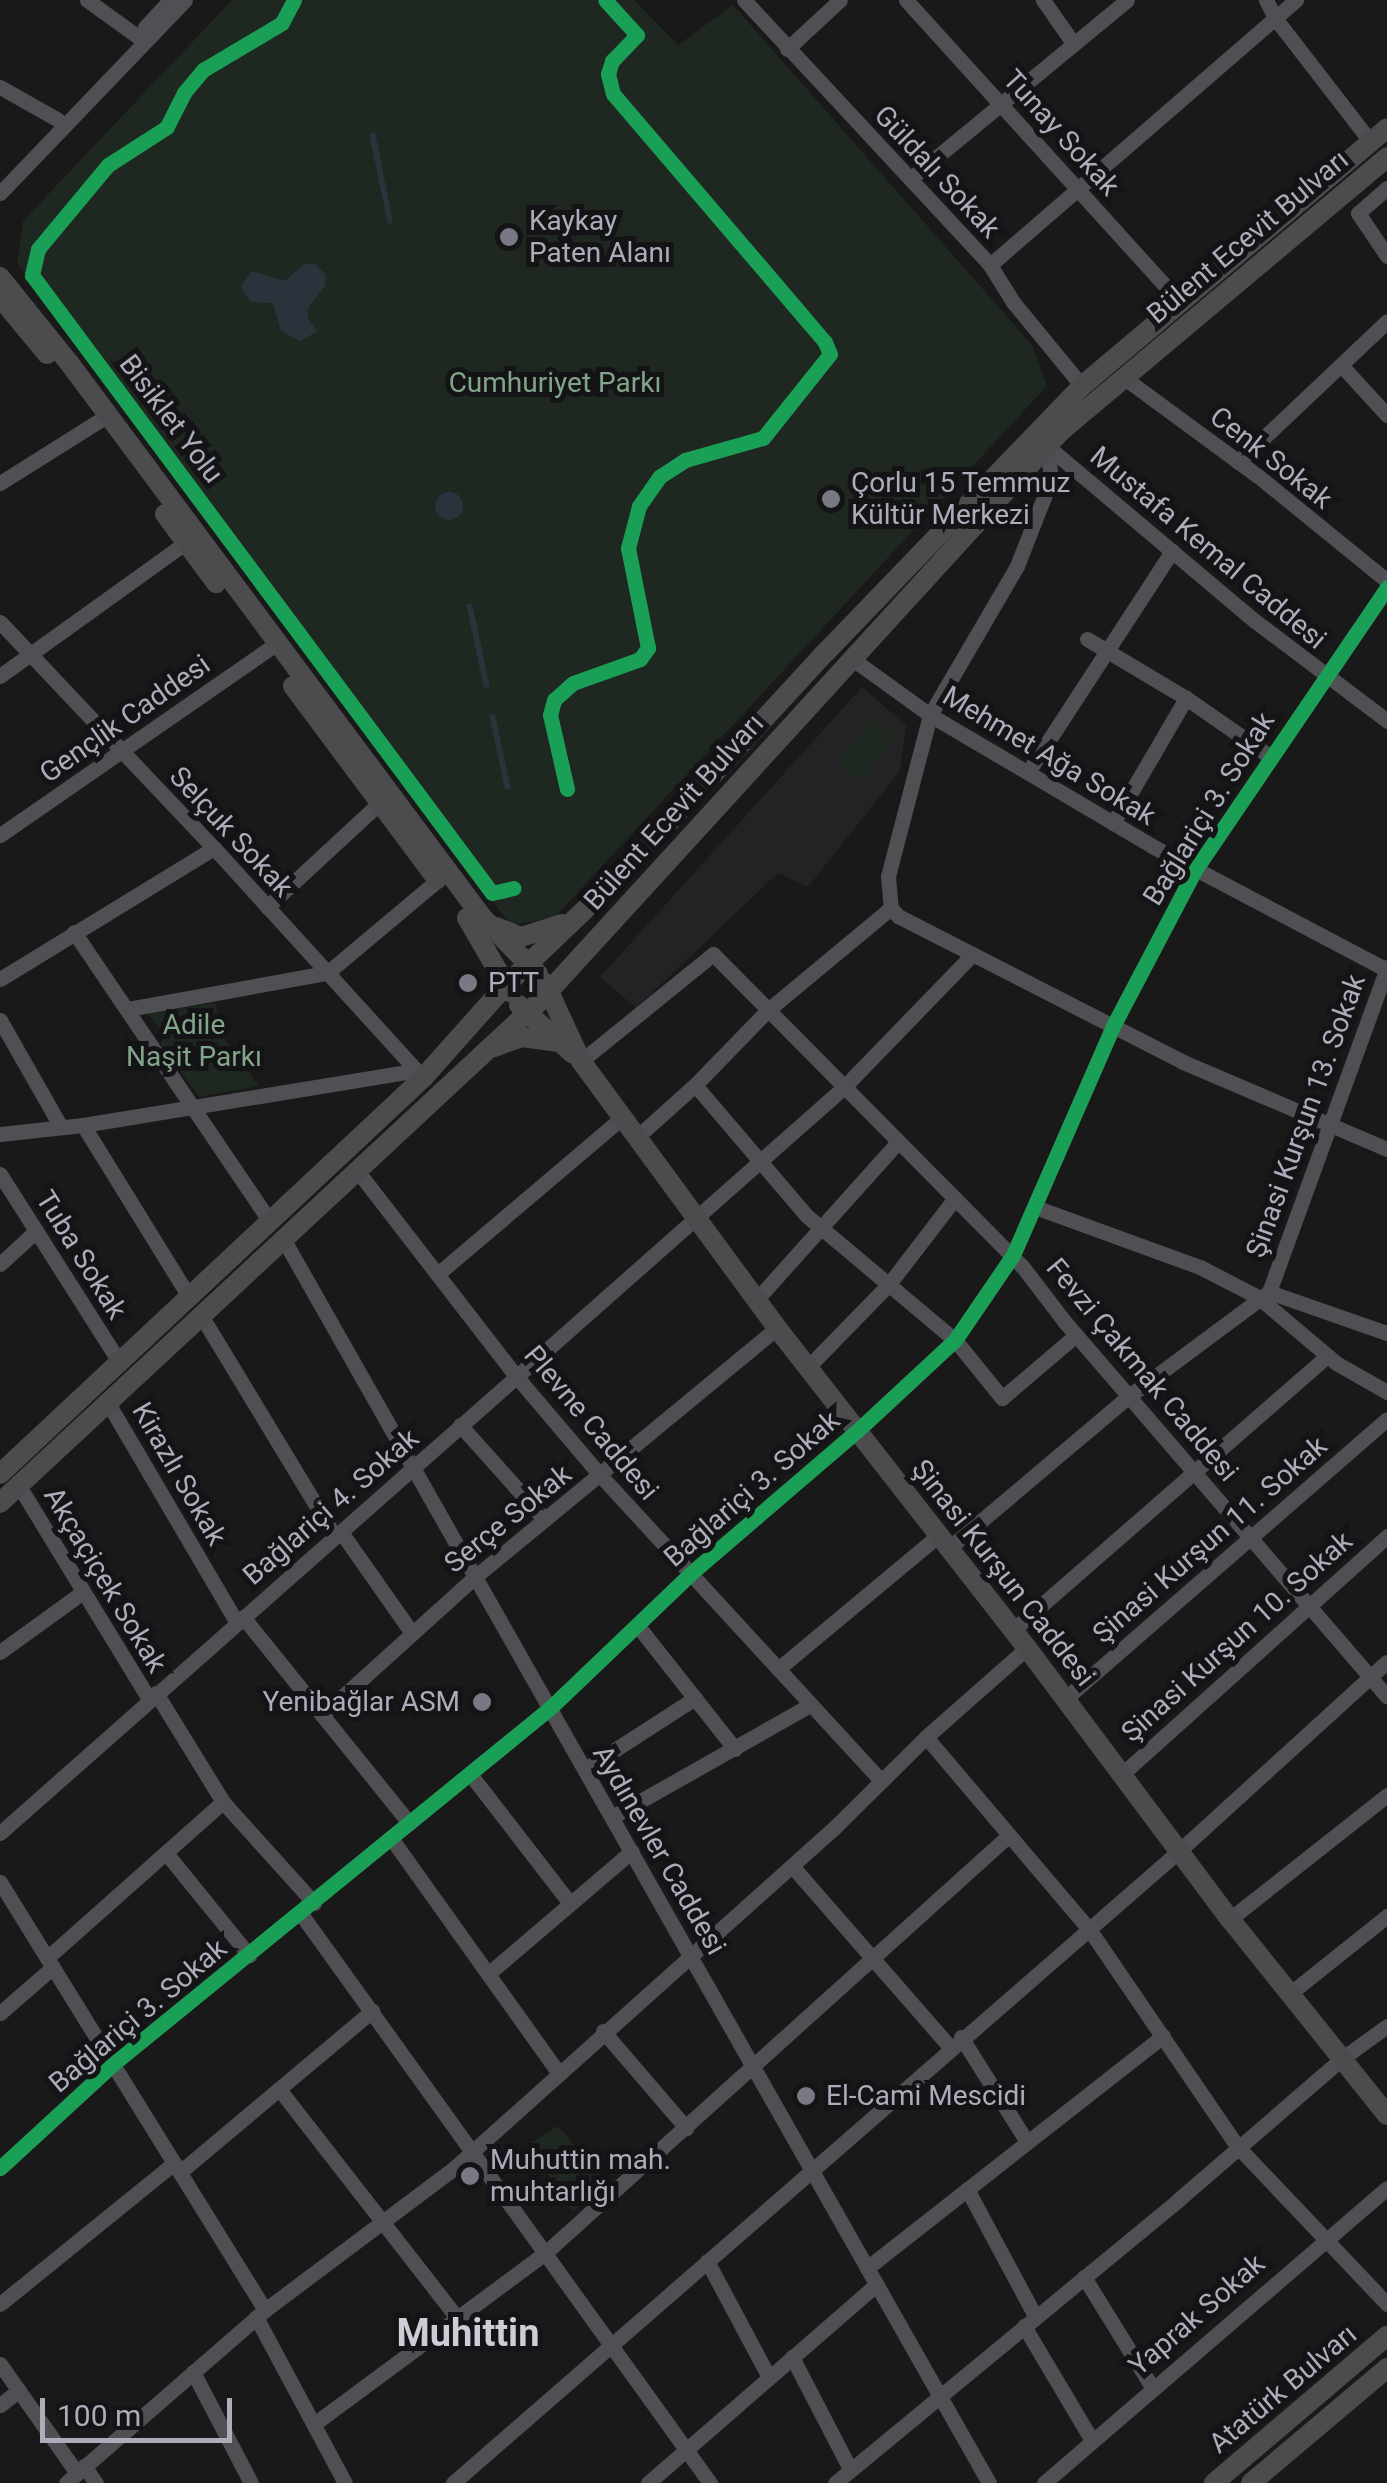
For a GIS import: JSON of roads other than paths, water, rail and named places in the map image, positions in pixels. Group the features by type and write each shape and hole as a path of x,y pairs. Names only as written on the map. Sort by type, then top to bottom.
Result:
{"main road":[{"name":"Bülent Ecevit Bulvarı","path":"0,1503 359,1173 483,1052 589,907 1115,370 1178,300 1383,150"},
{"name":"Bülent Ecevit Bulvarı","path":"1115,370 1383,150"},
{"name":"Şinasi Kurşun Caddesi","path":"0,278 24,303 103,418 776,1328 1066,1698 1288,1995 1387,2115"},
{"name":"Şinasi Kurşun Caddesi","path":"0,298 103,418"},
{"path":"1047,437 1082,386 1115,370"},
{"name":"Bülent Ecevit Bulvarı","path":"0,1474 423,1078 479,1018 581,954 1047,437"},
{"path":"477,921 521,937 546,932 589,907"},
{"path":"477,921 492,974 490,996 479,1018"},
{"name":"Şinasi Kurşun Caddesi","path":"477,921 567,1042"},
{"path":"483,1052 522,1037 567,1042 566,990 581,954"},
{"name":"Atatürk Bulvarı","path":"1214,2483 1387,2336"},
{"name":"Atatürk Bulvarı","path":"1251,2483 1387,2368"}],"street":[{"path":"88,0 138,36"},
{"path":"0,180 170,0"},
{"path":"0,193 185,0"},
{"name":"Güldalı Sokak","path":"744,0 990,265 1014,302 1082,386"},
{"path":"787,49 840,0"},
{"name":"Tunay Sokak","path":"906,0 1178,300"},
{"path":"1043,0 1073,43"},
{"path":"910,179 1127,0"},
{"path":"1266,0 1275,18 1383,150"},
{"path":"990,265 1296,0"},
{"path":"0,87 58,120"},
{"path":"1387,188 1358,213 1387,256"},
{"path":"1238,462 1387,321"},
{"path":"1340,366 1387,415"},
{"name":"Cenk Sokak","path":"1115,370 1238,462 1387,584"},
{"path":"0,483 103,418"},
{"path":"1047,437 1050,472 1044,497 1016,566 930,714 888,876 892,908 898,916 1113,1026 1387,1150"},
{"name":"Mustafa Kemal Caddesi","path":"1047,437 1172,551 1324,677 1387,722"},
{"path":"0,676 192,538"},
{"path":"1028,772 1172,551"},
{"name":"Bağlariçi 3. Sokak","path":"0,2168 113,2064 550,1708 690,1574 956,1340 1012,1256 1113,1026 1195,870 1387,584"},
{"name":"Selçuk Sokak","path":"0,622 214,848 423,1078"},
{"path":"1088,639 1186,698 1270,757"},
{"name":"Gençlik Caddesi","path":"0,835 123,754 272,647"},
{"name":"Mehmet Ağa Sokak","path":"850,658 930,714 1113,823 1387,969"},
{"path":"1113,823 1186,698"},
{"path":"267,906 385,798"},
{"path":"0,979 214,848"},
{"path":"128,1010 328,973 443,876"},
{"path":"636,1137 696,1085 768,1010 892,908"},
{"path":"74,932 270,1222"},
{"name":"Fevzi Çakmak Caddesi","path":"581,1060 713,954 1012,1256 1387,1696"},
{"name":"Bağlariçi 4. Sokak","path":"0,1833 694,1216 844,1088 973,954"},
{"name":"Şinasi Kurşun 13. Sokak","path":"778,1670 1263,1294 1387,969"},
{"path":"0,1020 61,1127"},
{"path":"0,1134 195,1108 406,1072 423,1078"},
{"path":"696,1085 822,1228 956,1340 1002,1398 1076,1335"},
{"path":"440,1272 622,1117"},
{"path":"83,1125 190,1298"},
{"path":"757,1300 898,1142"},
{"name":"Plevne Caddesi","path":"359,1173 440,1272 516,1376 600,1475 882,1782"},
{"name":"Tuba Sokak","path":"0,1174 120,1363"},
{"path":"808,1367 888,1284 955,1198"},
{"path":"1036,1207 1263,1294 1387,1334"},
{"path":"0,1264 36,1231"},
{"name":"Aydınevler Caddesi","path":"285,1242 989,2483"},
{"path":"1263,1294 1327,1356 1387,1392"},
{"path":"202,1317 338,1535 412,1633"},
{"name":"Serçe Sokak","path":"322,1715 476,1576 776,1328"},
{"path":"1013,1630 1327,1356"},
{"name":"Kirazlı Sokak","path":"108,1403 240,1620 409,1824"},
{"path":"460,1425 545,1520"},
{"name":"Şinasi Kurşun 11. Sokak","path":"1066,1698 1385,1425"},
{"name":"Akçaçiçek Sokak","path":"18,1486 223,1802 314,1902"},
{"name":"Şinasi Kurşun 10. Sokak","path":"1121,1775 1387,1536"},
{"path":"0,1652 84,1592"},
{"path":"637,1624 735,1749"},
{"path":"76,2474 260,2314 470,2152 792,1866 926,1737 1027,1648"},
{"path":"452,2483 1179,1851 1387,1662"},
{"path":"584,1769 695,1698"},
{"path":"612,1817 810,1705"},
{"path":"926,1737 1089,1929 1237,2146 1387,2304"},
{"path":"470,1774 569,1902"},
{"path":"1230,1919 1387,1795"},
{"path":"0,2013 223,1802"},
{"path":"314,2424 544,2254 1008,1836"},
{"path":"391,1838 558,2072"},
{"path":"488,1974 632,1851"},
{"path":"166,1853 250,1955"},
{"path":"792,1866 874,1959 956,2042 1028,2142"},
{"path":"0,1882 177,2168 260,2314 345,2483"},
{"path":"300,1914 710,2483"},
{"path":"1288,1995 1387,1916"},
{"path":"0,2304 279,2089 372,2011"},
{"path":"835,2483 1340,2060 1387,2026"},
{"path":"604,2031 686,2128"},
{"path":"867,2268 1163,2036"},
{"path":"279,2089 457,2318"},
{"name":"Yaprak Sokak","path":"1044,2483 1322,2239 1387,2188"},
{"path":"967,2190 1029,2321 1092,2439"},
{"path":"707,2261 769,2377"},
{"path":"1084,2277 1152,2387"},
{"path":"652,2482 687,2446 877,2284"},
{"path":"792,2357 850,2470"},
{"path":"0,2364 76,2474 96,2483"},
{"path":"193,2372 250,2483"},
{"path":"0,2405 18,2390"}],"place":[{"name":"Kaykay Paten Alanı","path":"509,237"},
{"name":"Çorlu 15 Temmuz Kültür Merkezi","path":"831,499"},
{"name":"PTT","path":"468,983"},
{"name":"Yenibağlar ASM","path":"482,1702"},
{"name":"El-Cami Mescidi","path":"806,2096"},
{"name":"Muhuttin mah. muhtarlığı","path":"470,2176"}],"district":[{"name":"Muhittin","path":"468,2334"}],"park label":[{"name":"Cumhuriyet Parkı","path":"555,383"},
{"name":"Adile Naşit Parkı","path":"194,1041"}]}
